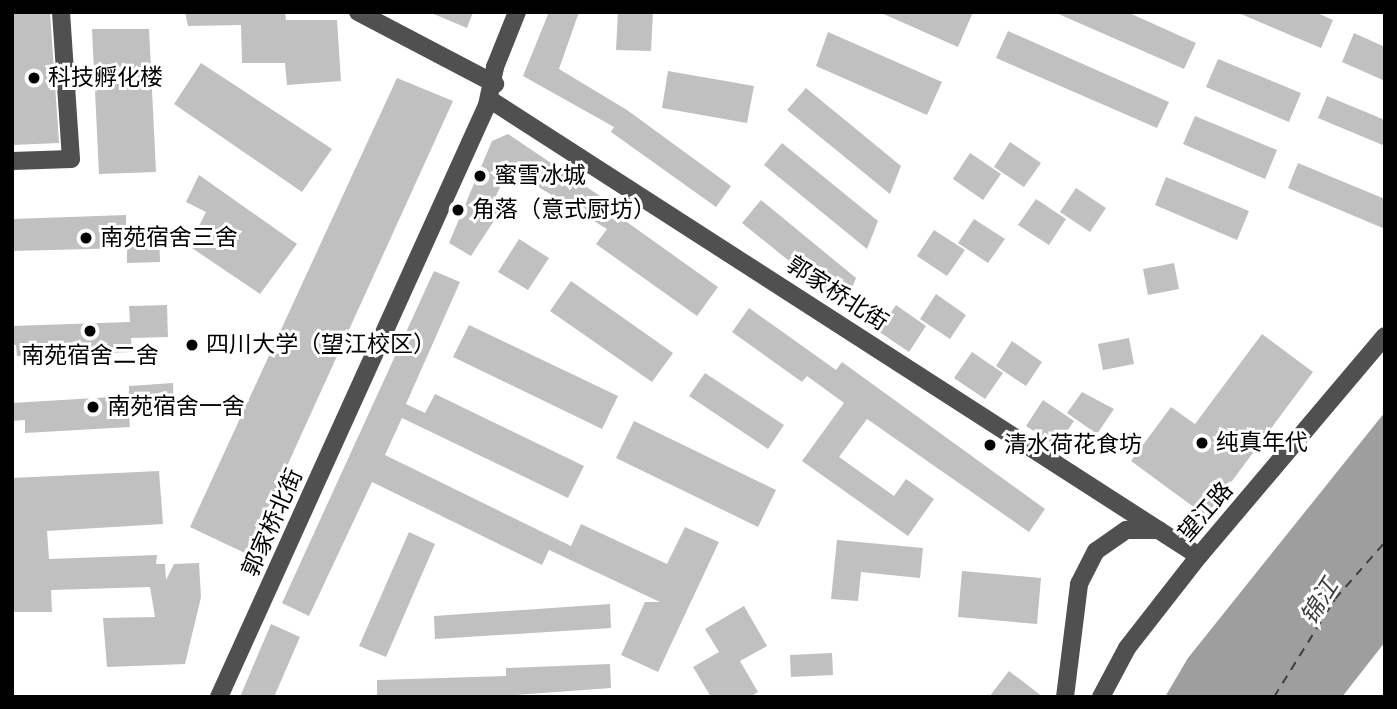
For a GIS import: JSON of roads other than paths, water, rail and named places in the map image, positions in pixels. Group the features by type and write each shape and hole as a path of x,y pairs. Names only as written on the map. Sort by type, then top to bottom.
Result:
{"street":[{"path":"12,161 71,159 61,12"},
{"path":"358,12 493,83 517,12"},
{"name":"郭家桥北街","path":"219,697 493,83 1199,556"},
{"name":"望江路","path":"1101,697 1127,648 1199,556 1385,335"},
{"name":"望江路","path":"1065,697 1079,584 1096,551 1126,530 1159,530"}],"water":[{"name":"锦江","path":"1385,412 1385,642 1342,697 1165,697 1188,658"}],"place":[{"name":"科技孵化楼","path":"34,78"},
{"name":"蜜雪冰城","path":"480,176"},
{"name":"角落（意式厨坊）","path":"458,210"},
{"name":"南苑宿舍三舍","path":"86,238"},
{"name":"南苑宿舍二舍","path":"90,331"},
{"name":"四川大学（望江校区）","path":"192,345"},
{"name":"南苑宿舍一舍","path":"93,407"},
{"name":"纯真年代","path":"1202,443"},
{"name":"清水荷花食坊","path":"990,445"}]}
